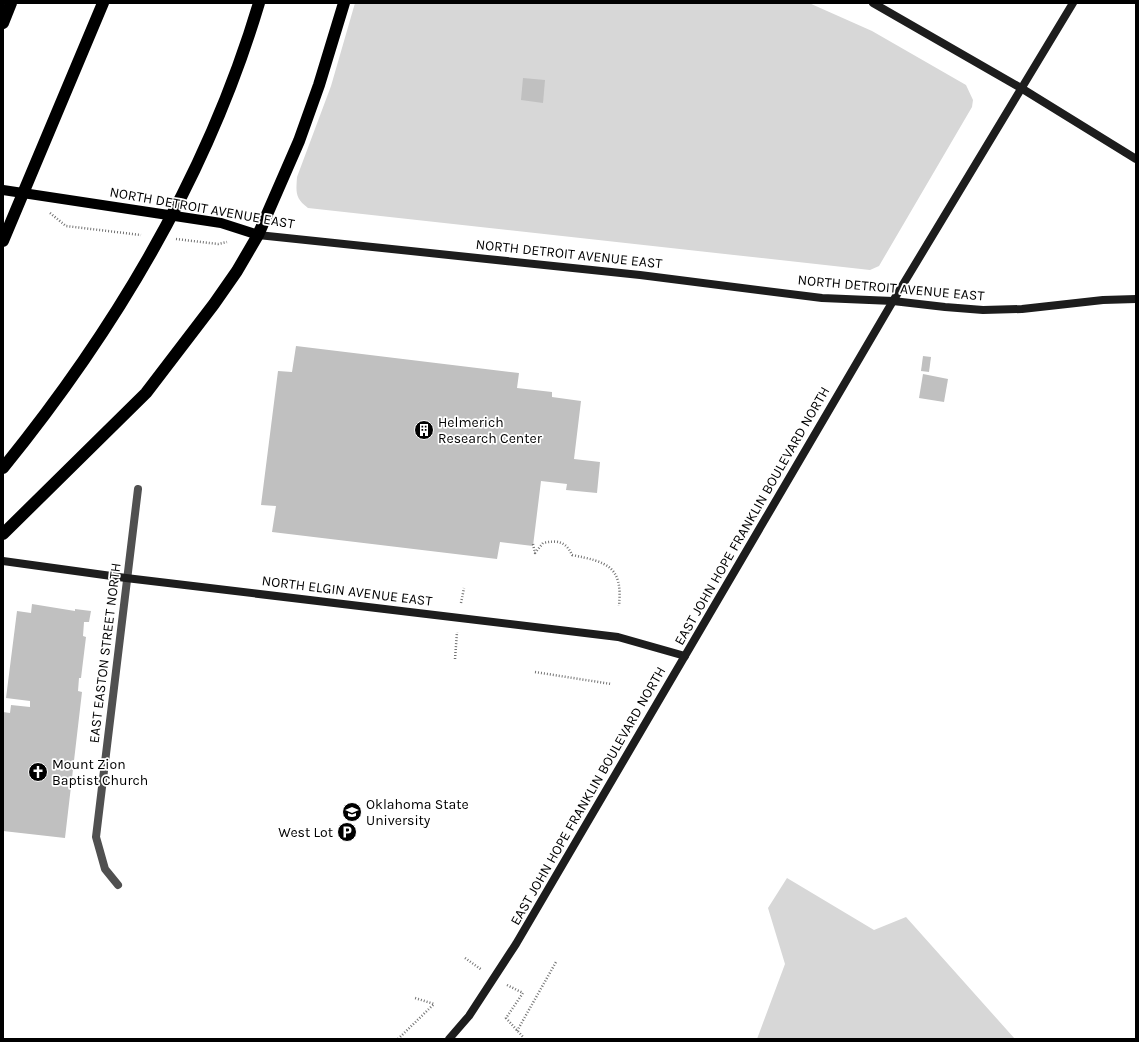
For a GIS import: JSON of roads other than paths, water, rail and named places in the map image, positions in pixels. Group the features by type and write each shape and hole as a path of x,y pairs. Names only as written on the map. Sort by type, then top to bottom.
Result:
{"highway":[{"path":"3,23 11,3"},
{"path":"3,241 102,3"},
{"path":"3,468 68,384 143,269 166,228 236,73 259,3"},
{"path":"3,534 146,393 214,304 237,271 258,234 299,141 319,85 344,3"}],"main road":[{"name":"NORTH DETROIT AVENUE EAST","path":"3,190 221,223 258,234"}],"street":[{"path":"873,3 1021,88 1136,159"},
{"name":"EAST JOHN HOPE FRANKLIN BOULEVARD NORTH","path":"449,1039 469,1016 512,950 893,301 1073,3"},
{"name":"NORTH DETROIT AVENUE EAST","path":"258,234 632,275 822,298 893,301 983,310 1022,309 1103,300 1136,299"},
{"name":"EAST EASTON STREET NORTH","path":"118,885 105,869 96,837 126,578 138,489"},
{"name":"NORTH ELGIN AVENUE EAST","path":"3,561 126,578 618,637 685,656"}],"place":[{"name":"Helmerich Research Center","path":"424,430"},
{"name":"Mount Zion Baptist Church","path":"38,772"},
{"name":"Oklahoma State University","path":"352,812"},
{"name":"West Lot","path":"347,832"}]}
